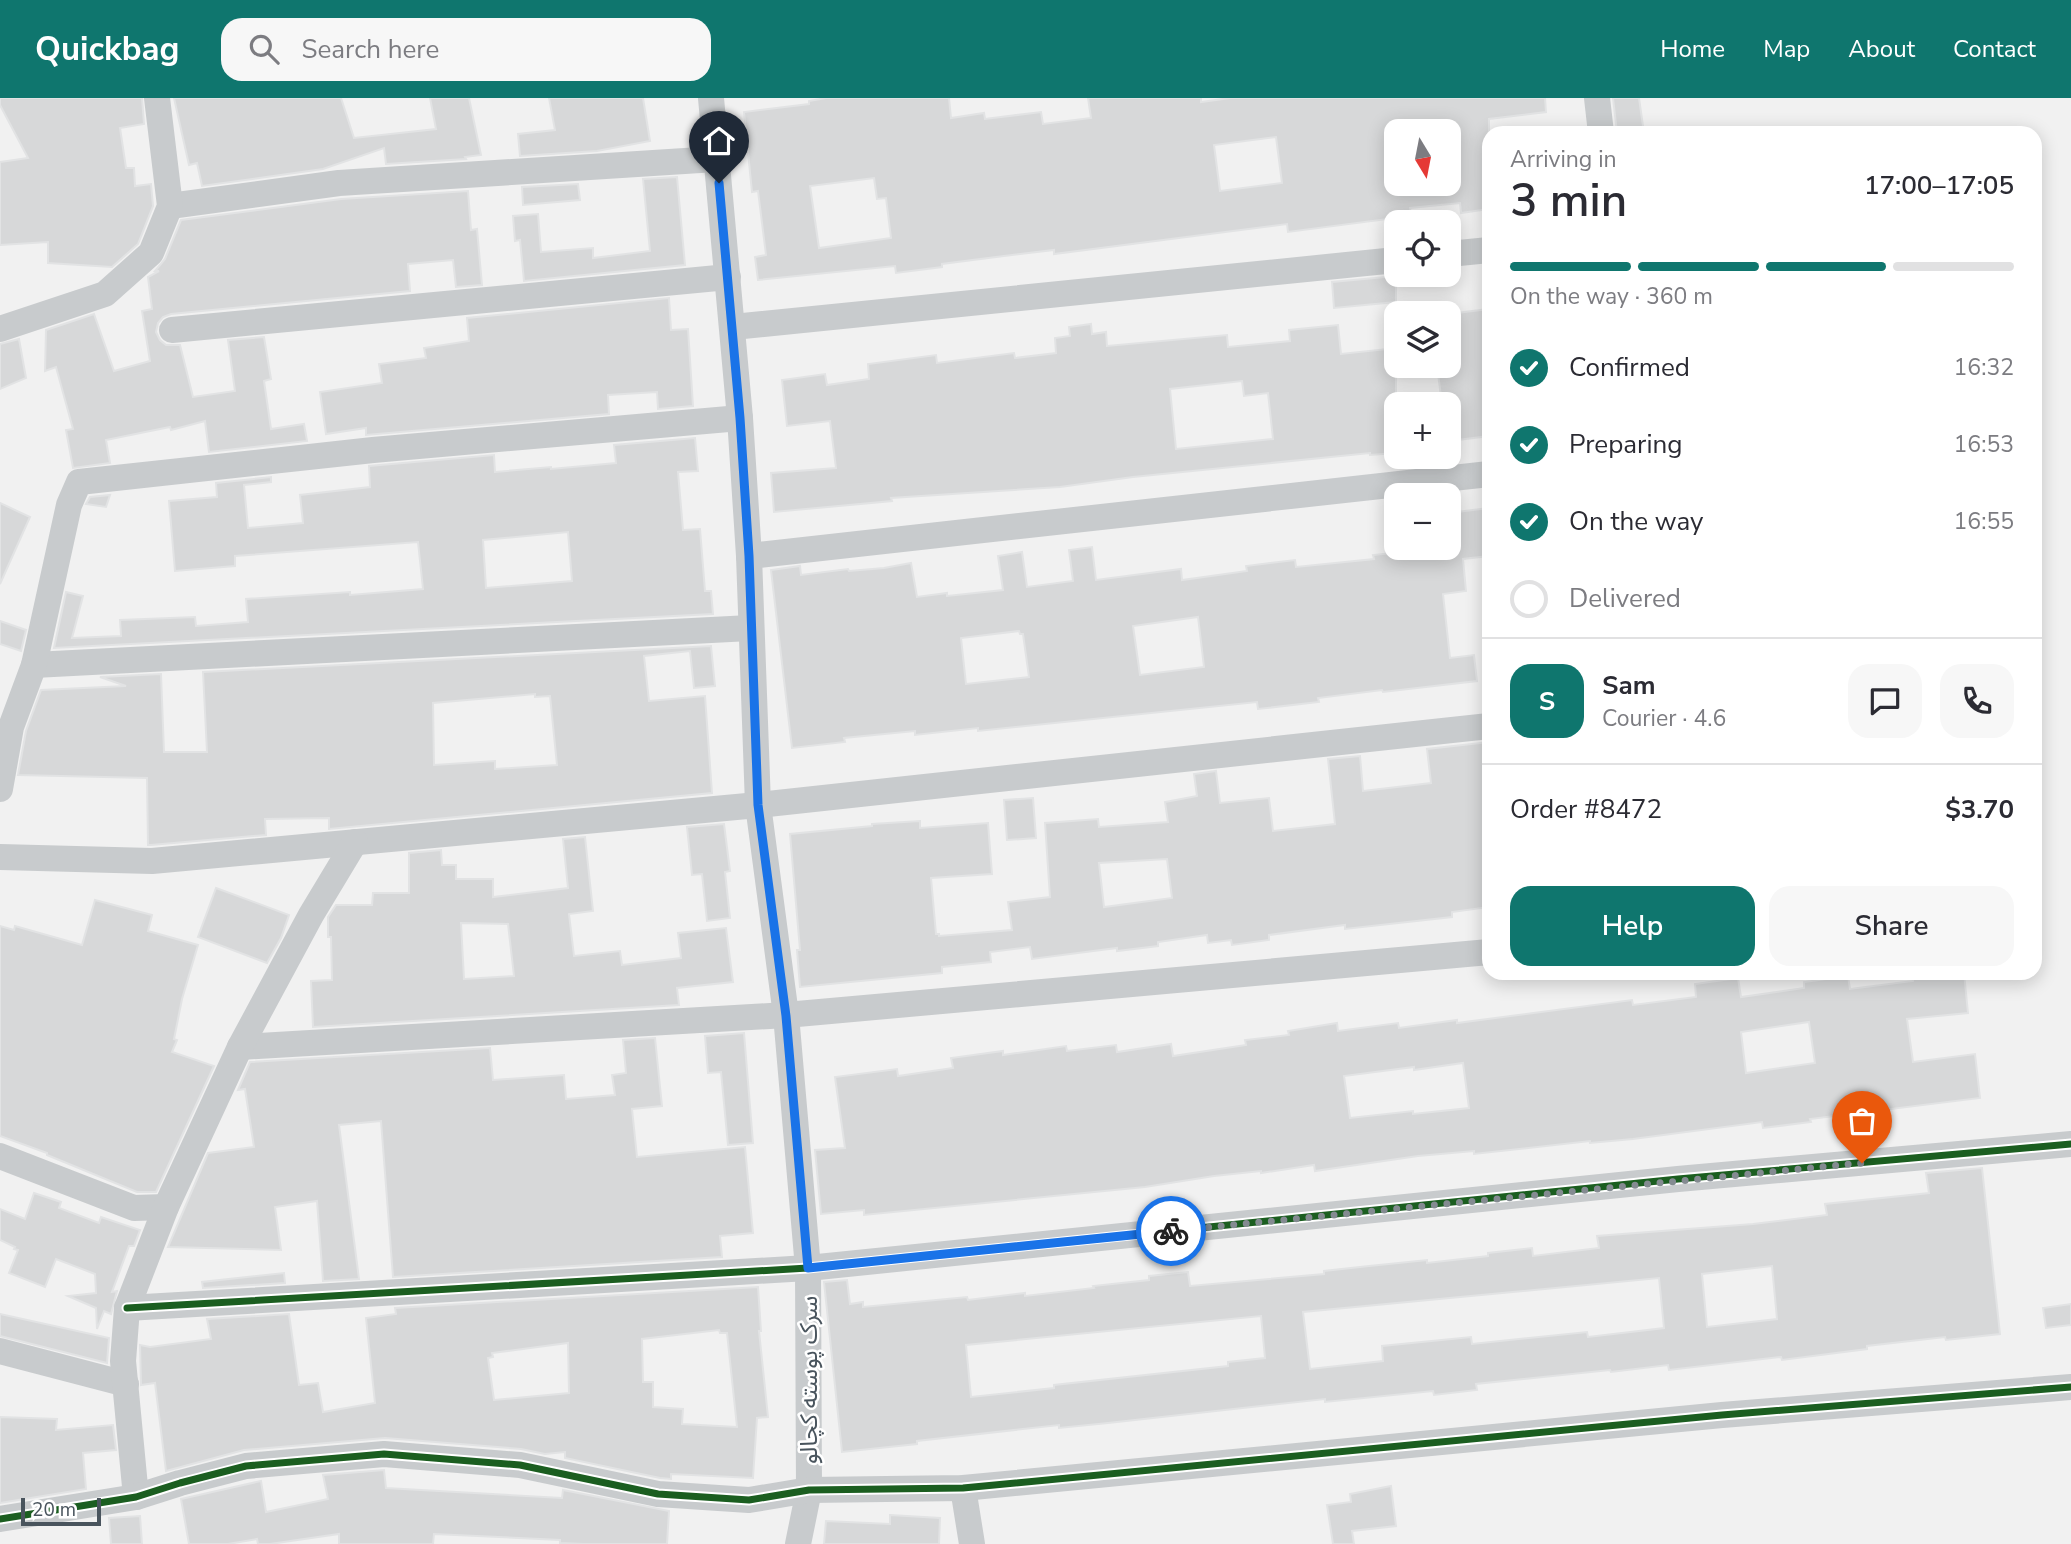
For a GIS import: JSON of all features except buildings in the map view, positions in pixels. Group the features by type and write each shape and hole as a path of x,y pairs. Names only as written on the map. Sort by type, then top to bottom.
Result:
{"street":[{"path":"0,329 106,294 151,253 170,206 157,98"},
{"name":"سرک پوسته کچالو","path":"711,98 740,418 749,556 758,805 786,1016 808,1268 809,1490 798,1544"},
{"path":"1597,98 1600,126"},
{"path":"170,206 339,183 716,159"},
{"path":"1461,253 1482,251"},
{"path":"733,327 1384,261"},
{"path":"173,330 728,277"},
{"path":"0,789 5,728 34,665 69,505 79,482 373,450 740,418"},
{"path":"749,556 1482,475"},
{"path":"34,665 750,628"},
{"path":"0,857 152,861 758,805 1482,727"},
{"path":"136,1497 123,1361 127,1308 166,1208 240,1046 311,915 355,842"},
{"path":"240,1046 786,1016 1482,953"},
{"path":"127,1308 808,1268 1678,1179 2071,1144"},
{"path":"0,1157 134,1208 166,1208"},
{"path":"0,1351 126,1384"},
{"path":"0,1519 136,1497 246,1466 384,1454 520,1465 658,1494 749,1500 809,1490 963,1488 1708,1416 2071,1387"},
{"path":"963,1488 972,1544"}],"cycle path":[{"path":"127,1308 808,1268 1678,1179 2071,1144"},
{"path":"0,1519 136,1497 246,1466 384,1454 520,1465 658,1494 749,1500 809,1490 963,1488 1722,1415 2071,1387"}],"way so far":[{"path":"1171,1231 1862,1163"}],"route":[{"path":"719,183 733,327 749,556 758,805 786,1016 808,1268 1171,1231"}]}
